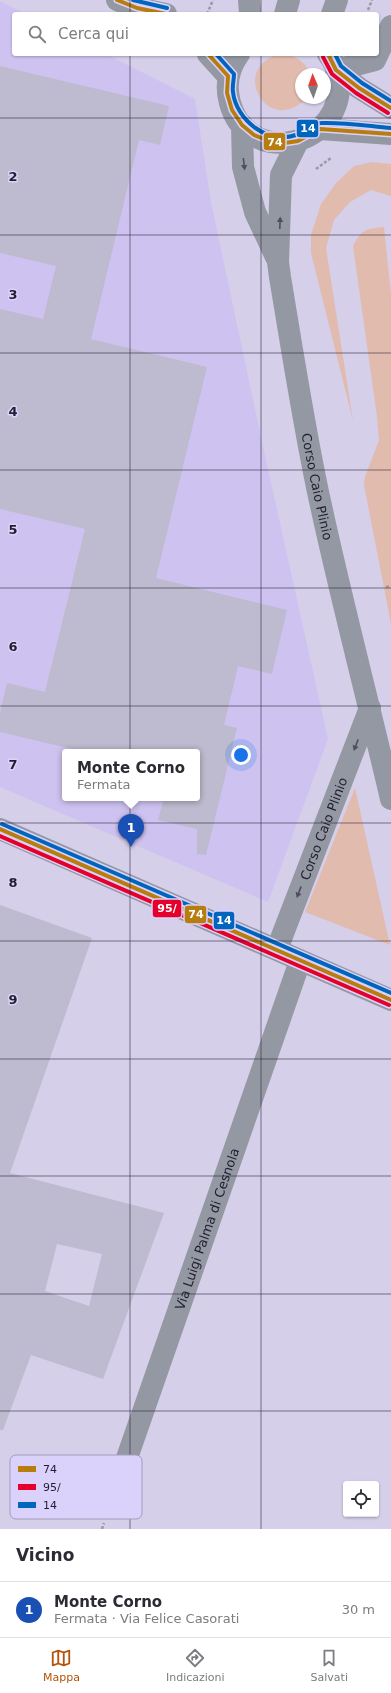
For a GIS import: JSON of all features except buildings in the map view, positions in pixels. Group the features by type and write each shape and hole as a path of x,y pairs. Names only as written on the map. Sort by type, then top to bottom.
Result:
{"street":[{"path":"117,0 142,11"},
{"path":"249,0 250,12"},
{"path":"286,12 289,0"},
{"path":"333,12 337,0"},
{"path":"379,52 391,26"},
{"path":"210,56 228,76"},
{"path":"238,56 228,76 227,93 232,110 242,125 254,135 269,141 285,143 298,141 320,129 330,118 338,100 339,85 332,62"},
{"path":"332,62 375,60 377,56"},
{"path":"332,62 359,88 391,108"},
{"name":"Corso Caio Plinio","path":"242,125 243,167 255,212 278,262"},
{"path":"320,129 391,134"},
{"name":"Corso Caio Plinio","path":"298,141 281,175 278,262 312,458 342,596 391,799"},
{"name":"Corso Caio Plinio","path":"277,949 370,708"},
{"path":"0,829 391,1000"},
{"name":"Via Luigi Palma di Cesnola","path":"128,1455 300,961"}],"path":[{"path":"208,12 213,0"},
{"path":"367,12 372,0"},
{"path":"314,173 317,168 333,157"},
{"path":"386,587 391,586"}],"shaded area":[{"path":"0,1 22,12 12,12 12,56 110,56 195,99 211,202 262,442 328,739 268,902 0,787"},
{"path":"276,56 290,56 302,62 307,68 295,68 295,104 298,104 291,109 278,110 267,105 259,96 255,84 257,72 265,61"},
{"path":"372,162 391,164 391,196 371,190 350,202 334,220 326,248 353,421 311,253 311,235 321,204 336,183 354,166"},
{"path":"384,227 391,294 391,624 364,485 365,477 379,440 353,246 359,236 368,229"},
{"path":"355,788 390,945 305,912"}],"transit line":[{"name":"74","path":"117,0 137,8 156,12"},
{"name":"14","path":"133,0 167,8"},
{"name":"74","path":"210,56 228,76 227,93 232,110 242,125 254,135 269,141 285,143 298,141 320,129 391,134"},
{"name":"14","path":"218,56 234,74 233,92 235,102 240,112 255,128 265,133 285,137 296,135 318,123 391,128"},
{"name":"74","path":"329,56 336,70 359,88 391,108"},
{"name":"14","path":"336,56 341,66 362,83 391,101"},
{"name":"95/","path":"323,57 332,74 356,93 388,113"},
{"name":"14","path":"2,824 391,993"},
{"name":"74","path":"0,829 391,1000"},
{"name":"95/","path":"0,836 389,1005"}],"place":[{"name":"Monte Corno","path":"131,847"}]}
